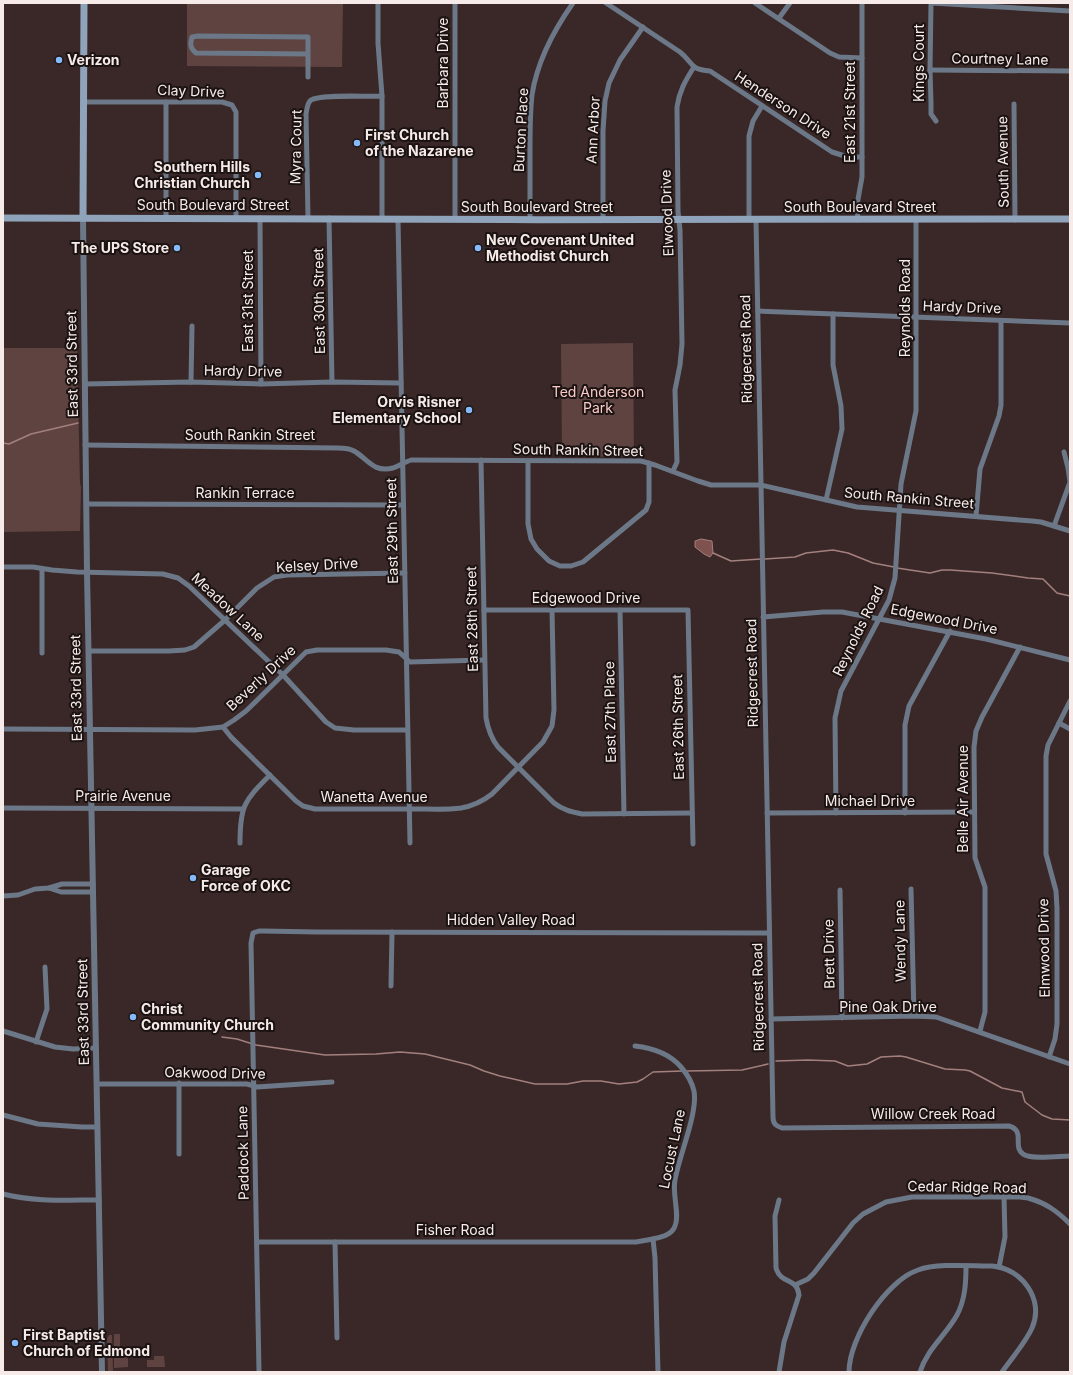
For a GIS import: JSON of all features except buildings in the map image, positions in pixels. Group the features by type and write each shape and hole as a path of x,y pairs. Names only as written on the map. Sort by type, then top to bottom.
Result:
{"main road":[{"name":"East 33rd Street","path":"83,218 84,3"},
{"name":"South Boulevard Street","path":"3,218 1070,220"}],"street":[{"path":"378,3 378,43 382,96 382,219"},
{"name":"Barbara Drive","path":"455,3 455,219"},
{"name":"Burton Place","path":"530,220 532,94 538,70 544,56 560,22 572,3"},
{"path":"606,3 680,52 694,68"},
{"path":"755,3 830,53 839,57 862,58"},
{"path":"779,18 790,3"},
{"name":"East 21st Street","path":"858,220 857,205 862,177 862,3"},
{"path":"931,3 1070,11"},
{"name":"Kings Court","path":"931,3 931,114 936,121"},
{"name":"Ann Arbor","path":"603,220 603,131 605,101 610,83 620,60 642,27"},
{"path":"308,54 196,53 192,49 190,43 192,37 198,36 308,37 308,54 308,76"},
{"name":"Henderson Drive","path":"694,68 710,72 832,152 848,157 862,157"},
{"name":"Elwood Drive","path":"673,471 677,462 675,390 682,344 677,107 679,95 684,83 694,68"},
{"name":"Courtney Lane","path":"930,70 1070,71"},
{"name":"Myra Court","path":"308,218 306,114 310,100 324,97 382,96"},
{"name":"Clay Drive","path":"84,102 226,103 232,105 235,108 236,116 236,218"},
{"path":"166,102 166,218"},
{"name":"South Avenue","path":"1014,104 1015,220"},
{"name":"Ridgecrest Road","path":"762,106 752,121 749,136 752,220 758,311 766,813 773,1117 775,1125"},
{"name":"East 33rd Street","path":"83,218 87,572 102,1372"},
{"name":"East 31st Street","path":"260,218 261,384"},
{"name":"East 30th Street","path":"329,218 332,382"},
{"name":"East 29th Street","path":"398,219 410,843"},
{"name":"Reynolds Road","path":"836,813 835,718 837,705 844,684 891,594 895,578 903,474 916,410 916,220"},
{"name":"Hardy Drive","path":"758,311 1070,323"},
{"path":"826,500 842,429 841,406 833,365 833,314"},
{"path":"976,516 980,469 999,416 1001,405 1001,321"},
{"path":"191,382 192,326"},
{"name":"Hardy Drive","path":"85,384 191,382 261,384 332,382 401,383"},
{"name":"South Rankin Street","path":"86,445 352,449 370,465 380,468 392,468 410,460 632,461 649,463 711,485 761,485 858,507 1032,521 1070,531"},
{"path":"1054,526 1070,482 1064,452"},
{"name":"East 28th Street","path":"481,460 484,660 487,727 498,747 518,767"},
{"path":"528,460 528,524 531,539 537,549 549,561 560,566 571,566 583,562 646,510 649,502 649,463"},
{"name":"Rankin Terrace","path":"86,504 403,505"},
{"name":"Meadow Lane","path":"3,567 23,567 62,572 163,574 178,578 189,586 283,675 326,722 335,728 354,730 408,730"},
{"path":"42,569 42,653"},
{"name":"Kelsey Drive","path":"89,651 184,650 194,647 225,620 257,588 274,577 287,575 404,574"},
{"name":"Edgewood Drive","path":"484,610 688,610"},
{"name":"Wanetta Avenue","path":"223,727 231,737 296,801 303,806 316,809 448,809 471,806 492,794 543,742 550,731 554,720 552,610"},
{"name":"East 27th Place","path":"620,610 624,814"},
{"name":"East 26th Street","path":"688,610 693,844"},
{"name":"Edgewood Drive","path":"763,618 832,611 842,612 950,631 1070,660"},
{"path":"905,813 905,725 909,706 950,631"},
{"name":"Belle Air Avenue","path":"980,1032 985,1012 985,887 975,858 974,747 976,731 982,717 1020,648"},
{"name":"Beverly Drive","path":"3,729 196,730 223,727 246,710 306,652 317,650 386,650 398,652 406,657 410,662 484,660"},
{"name":"Elmwood Drive","path":"1049,1057 1055,1039 1057,1024 1057,908 1056,891 1046,854 1046,756 1048,745 1070,701"},
{"path":"1059,723 1070,729"},
{"path":"518,767 554,803 564,809 582,814 692,813"},
{"path":"240,843 240,826 243,809 252,793 270,775"},
{"name":"Prairie Avenue","path":"3,808 243,809"},
{"name":"Michael Drive","path":"766,813 974,812"},
{"path":"3,896 18,895 40,888 48,888 65,884 93,884"},
{"path":"65,884 65,892"},
{"path":"48,888 65,892 93,892"},
{"name":"Wendy Lane","path":"911,889 914,1016"},
{"name":"Brett Drive","path":"840,890 842,1018"},
{"name":"Hidden Valley Road","path":"253,933 262,930 392,932 769,933"},
{"path":"391,986 392,932"},
{"name":"Paddock Lane","path":"253,933 251,943 259,1372"},
{"path":"36,1042 47,1009 45,967"},
{"name":"Pine Oak Drive","path":"771,1019 931,1016 944,1019 1070,1064"},
{"path":"3,1031 36,1042 65,1048 96,1048"},
{"name":"Locust Lane","path":"635,1046 648,1047 660,1051 670,1057 679,1065 690,1080 694,1095 692,1114 674,1186 676,1216 675,1227 668,1235 653,1240"},
{"name":"Oakwood Drive","path":"97,1084 179,1083 247,1084 254,1086 332,1082"},
{"path":"179,1083 179,1154"},
{"path":"3,1115 38,1124 97,1127"},
{"name":"Willow Creek Road","path":"775,1125 782,1128 1009,1126 1016,1130 1019,1148 1026,1156 1070,1156"},
{"path":"3,1194 17,1198 36,1200 99,1200"},
{"name":"Cedar Ridge Road","path":"795,1285 808,1279 814,1273 853,1223 863,1214 886,1202 912,1197 1020,1197 1041,1202 1053,1208 1070,1224"},
{"path":"999,1267 1005,1237 1004,1197"},
{"path":"779,1200 775,1216 777,1273 795,1285 799,1295 784,1342 779,1372"},
{"path":"653,1240 655,1258 658,1372"},
{"name":"Fisher Road","path":"257,1242 636,1242 653,1240"},
{"path":"335,1242 337,1338"},
{"path":"848,1372 851,1354 862,1327 879,1303 898,1281 906,1275 923,1268 937,1266 966,1266 999,1267 1012,1272 1023,1281 1032,1293 1036,1311 1035,1320 1030,1333 1002,1372"},
{"path":"920,1372 931,1350 957,1315 965,1292 966,1266"}],"green space":[{"path":"187,3 343,3 342,67 187,66"},
{"name":"Ted Anderson Park","path":"633,343 634,457 562,456 561,344"},
{"path":"3,348 77,348 81,486 80,531 3,532"},
{"path":"114,1334 120,1334 120,1351 128,1351 128,1367 114,1368"},
{"path":"109,1335 112,1335 113,1372 108,1372 107,1339"},
{"path":"154,1356 164,1356 165,1367 147,1367 147,1360 154,1360"}],"shaded area":[{"path":"701,539 712,541 713,553 710,557 695,547 695,541"}],"waterway":[{"path":"3,443 9,444 31,434 78,423"},
{"path":"765,559 795,557 806,553 833,550 848,553 873,563 894,567"},
{"path":"713,553 731,561 761,559"},
{"path":"897,568 930,573 950,570 1043,579 1057,593 1070,596"},
{"path":"222,1037 237,1039 256,1045 325,1055 400,1052 425,1054 470,1065 500,1076 535,1084 567,1084 583,1081 601,1081 619,1084 637,1082 653,1072 683,1071"},
{"path":"776,1061 835,1061 848,1066 867,1064 881,1057 906,1057 945,1069 970,1071 1002,1088 1022,1092 1025,1102 1042,1115 1052,1119 1070,1120"},
{"path":"687,1071 742,1070 768,1064"}],"place":[{"name":"Verizon","path":"59,60"},
{"name":"First Church of the Nazarene","path":"357,143"},
{"name":"Southern Hills Christian Church","path":"258,175"},
{"name":"The UPS Store","path":"177,248"},
{"name":"New Covenant United Methodist Church","path":"478,248"},
{"name":"Orvis Risner Elementary School","path":"469,410"},
{"name":"Garage Force of OKC","path":"193,878"},
{"name":"Christ Community Church","path":"133,1017"},
{"name":"First Baptist Church of Edmond","path":"15,1343"}]}
